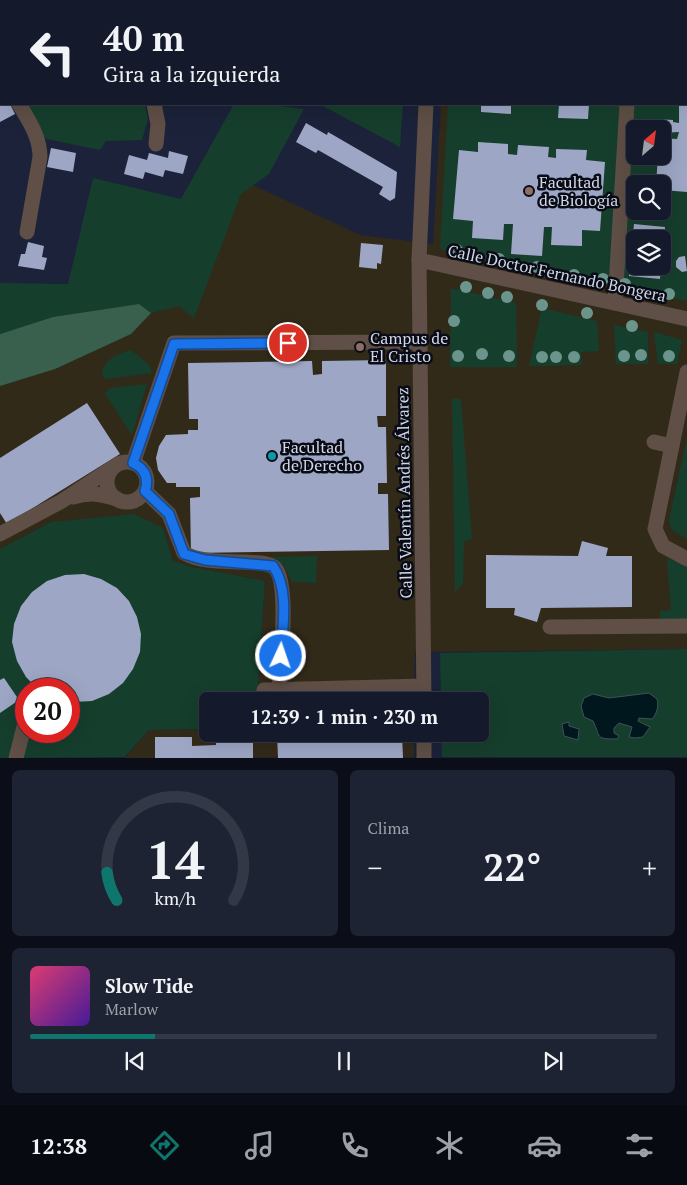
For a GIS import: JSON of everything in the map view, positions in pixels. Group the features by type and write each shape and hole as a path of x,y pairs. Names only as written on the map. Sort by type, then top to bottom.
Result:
{"street":[{"path":"20,105 36,135 40,147 40,157 27,232"},
{"path":"154,105 158,124 156,144"},
{"name":"Calle Valentín Andrés Álvarez","path":"423,692 419,260 426,105"},
{"path":"615,304 627,105"},
{"name":"Calle Doctor Fernando Bongera","path":"419,260 687,320"},
{"path":"133,463 174,344 420,342"},
{"path":"687,372 655,529 663,546 687,558"},
{"path":"654,442 672,446"},
{"path":"0,534 62,501 123,462 133,463 145,472 147,479 145,491 135,500 128,502 101,494 87,493 62,501"},
{"path":"112,468 107,480 108,487 118,499"},
{"path":"145,491 169,514 184,554 205,560 273,566 280,575 283,615 272,690 423,686"},
{"path":"550,627 687,626"},
{"path":"424,742 424,758"},
{"path":"16,758 20,743"}],"shaded area":[{"name":"Campus de El Cristo","path":"441,105 687,105 687,649 415,652 414,692 258,692 265,581 188,566 173,561 163,528 51,522 0,549 0,358 238,178 360,235 433,244"},
{"path":"649,693 657,699 658,707 652,719 639,718 638,721 650,727 643,737 629,737 632,727 619,723 614,728 614,733 619,736 617,739 601,738 593,721 584,717 581,706 584,698 593,694 609,698"},
{"path":"569,722 569,726 579,729 578,740 564,736 562,724"},
{"path":"199,729 199,742 414,742 414,757 125,758 149,730"}],"green space":[{"path":"26,105 145,105 148,119 142,140 106,141 100,150 42,138"},
{"path":"233,105 271,105 304,109 269,174 241,194 194,318 179,306 151,313 139,304 53,317 0,334 0,283 68,284 93,178 181,199"},
{"path":"321,105 403,105 400,147"},
{"path":"448,105 687,105 687,301 440,249"},
{"path":"451,288 516,303 517,367 450,367"},
{"path":"139,304 151,313 131,334 55,369 0,386 0,334 53,317"},
{"path":"542,308 597,321 599,351 581,352 582,365 529,366"},
{"path":"614,325 648,332 648,364 616,364"},
{"path":"654,332 682,340 677,364 658,364"},
{"path":"131,350 150,366 152,373 104,379 102,372 109,360"},
{"path":"147,384 132,435 105,394 110,388"},
{"path":"452,399 461,399 472,539 464,542 463,584 455,592"},
{"path":"687,438 687,539 672,530 669,520"},
{"path":"134,514 163,528 173,561 188,566 265,581 258,692 199,692 199,729 149,730 125,757 0,758 0,549 51,522"},
{"path":"317,556 316,583 292,582 284,565 270,557"},
{"path":"667,558 687,566 687,619 660,620 660,611 671,610"},
{"path":"687,649 687,757 442,757 441,742 489,742 489,692 441,692 440,653"}],"building":[{"path":"0,105 10,105 15,114 0,122"},
{"path":"481,105 511,105 511,114 481,112"},
{"path":"559,105 589,105 588,119 558,118"},
{"path":"679,105 687,105 687,192 671,191 671,175 657,175 657,165 671,165 671,139 677,139 679,132 671,132 671,120 656,119 673,120 673,122 679,123"},
{"path":"306,123 327,135 328,132 397,172 395,198 390,201 379,194 383,187 318,150 316,153 296,142"},
{"name":"Facultad de Biología","path":"478,142 508,144 508,154 517,155 518,145 549,147 548,157 556,158 556,149 587,150 586,160 605,162 600,231 582,230 582,246 551,245 552,227 544,227 542,256 511,254 513,224 504,224 503,240 472,238 473,221 453,219 459,150 478,152"},
{"path":"51,148 76,153 73,172 47,167"},
{"path":"169,151 188,156 183,174 165,170 163,177 145,172 143,179 124,174 129,155 147,160 149,153 168,158"},
{"path":"634,224 665,227 665,230 633,230"},
{"path":"28,242 44,246 42,257 47,258 44,270 18,266 21,254 25,254"},
{"path":"361,243 383,245 381,264 377,263 377,269 359,267"},
{"path":"685,256 687,271 682,272 676,267 676,261 679,257"},
{"path":"629,275 660,275 660,279"},
{"name":"Facultad de Derecho","path":"386,360 386,416 377,416 378,427 386,427 387,483 378,483 378,494 388,494 389,550 191,553 190,498 200,497 200,487 176,487 176,483 167,483 158,470 156,458 159,446 166,435 188,434 188,430 198,430 198,419 189,419 188,363 312,361 313,375 322,374 322,361"},
{"path":"87,403 120,454 7,524 0,513 0,458"},
{"path":"582,541 608,548 606,556 632,556 632,607 541,608 537,622 514,615 515,608 486,608 486,555 578,556"},
{"path":"84,574 101,579 117,588 129,601 137,617 141,634 140,652 133,669 123,683 109,694 92,701 80,702 80,678 27,678 17,661 12,642 14,624 21,606 32,592 47,581 65,575"},
{"path":"4,678 15,694 15,703 0,713 0,680"},
{"path":"155,737 192,737 192,746 216,745 216,742 253,742 253,758 155,758"},
{"path":"277,742 402,742 403,758 278,758"}],"place":[{"name":"Facultad de Biología","path":"529,191"},
{"name":"Campus de El Cristo","path":"360,347"},
{"name":"Facultad de Derecho","path":"272,456"}],"route":[{"path":"281,656 283,615 280,575 273,566 205,560 184,554 169,514 145,491 147,485 145,472 133,463 174,344 288,343"}]}
